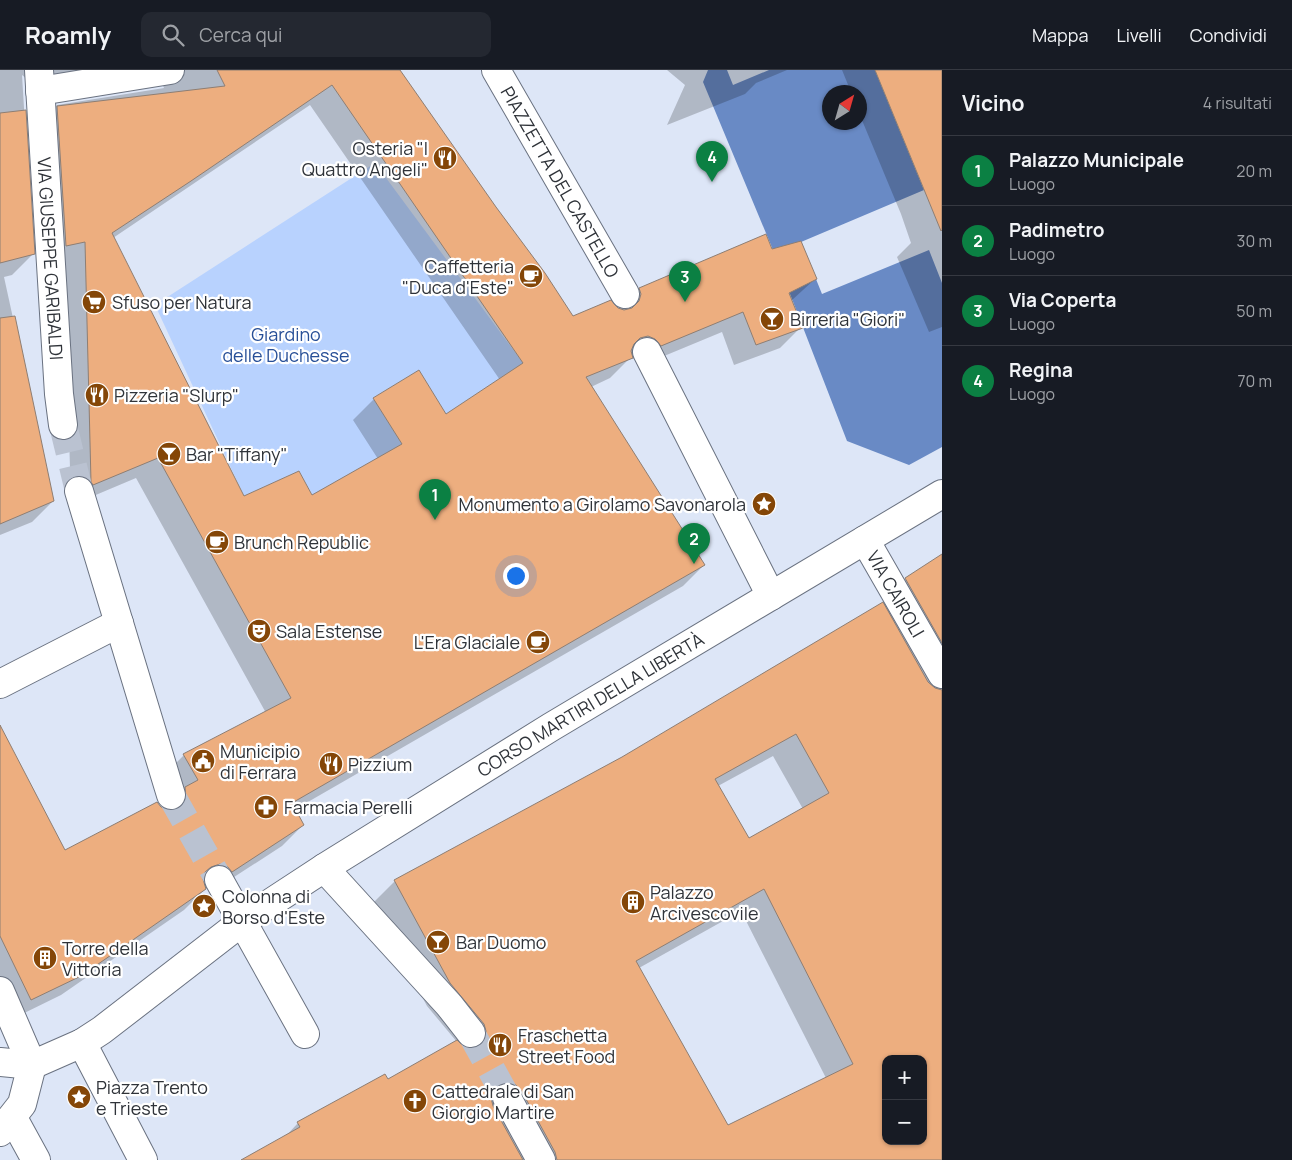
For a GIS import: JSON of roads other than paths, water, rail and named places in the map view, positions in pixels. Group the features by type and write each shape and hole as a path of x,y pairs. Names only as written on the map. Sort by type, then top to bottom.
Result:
{"street":[{"name":"VIA GIUSEPPE GARIBALDI","path":"63,425 59,394 40,81 170,70"},
{"name":"PIAZZETTA DEL CASTELLO","path":"496,70 625,294"},
{"path":"647,352 771,596"},
{"path":"79,491 171,795"},
{"name":"CORSO MARTIRI DELLA LIBERTÀ","path":"32,1065 82,1043 102,1030 242,921 324,868 552,727 942,494"},
{"name":"VIA CAIROLI","path":"864,540 942,674"},
{"path":"0,684 119,623"},
{"path":"324,868 449,1005 471,1033"},
{"path":"219,880 305,1034"},
{"path":"0,991 32,1065 22,1104 6,1125 36,1160"},
{"path":"82,1043 143,1160"},
{"path":"0,1062 32,1065"},
{"path":"507,1098 541,1160"}],"tunnel":[{"path":"63,425 79,491"},
{"path":"171,795 219,880"},
{"path":"471,1033 507,1098"}],"place":[{"name":"Osteria \"I Quattro Angeli\"","path":"445,158"},
{"name":"Regina","path":"712,182"},
{"name":"Caffetteria \"Duca d'Este\"","path":"531,276"},
{"name":"Sfuso per Natura","path":"94,302"},
{"name":"Via Coperta","path":"685,302"},
{"name":"Birreria \"Giori\"","path":"772,319"},
{"name":"Pizzeria \"Slurp\"","path":"97,395"},
{"name":"Bar \"Tiffany\"","path":"169,454"},
{"name":"Monumento a Girolamo Savonarola","path":"764,504"},
{"name":"Palazzo Municipale","path":"435,520"},
{"name":"Brunch Republic","path":"217,542"},
{"name":"Padimetro","path":"694,564"},
{"name":"Sala Estense","path":"259,631"},
{"name":"L'Era Glaciale","path":"538,642"},
{"name":"Municipio di Ferrara","path":"203,761"},
{"name":"Pizzium","path":"331,764"},
{"name":"Farmacia Perelli","path":"266,807"},
{"name":"Palazzo Arcivescovile","path":"633,902"},
{"name":"Colonna di Borso d'Este","path":"204,906"},
{"name":"Bar Duomo","path":"438,942"},
{"name":"Torre della Vittoria","path":"45,958"},
{"name":"Fraschetta Street Food","path":"500,1045"},
{"name":"Piazza Trento e Trieste","path":"79,1097"},
{"name":"Cattedrale di San Giorgio Martire","path":"415,1101"}],"park label":[{"name":"Giardino delle Duchesse","path":"286,344"}]}
